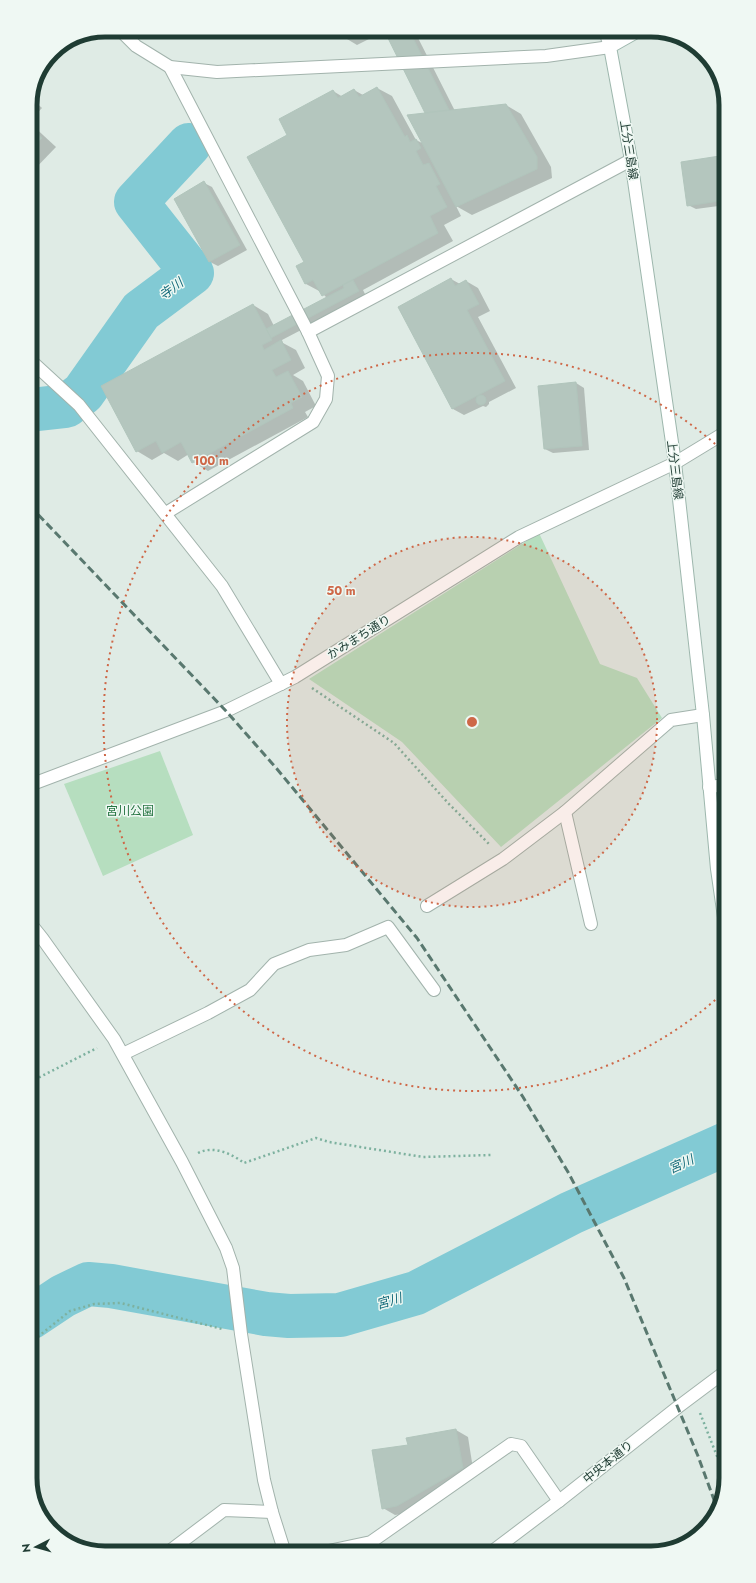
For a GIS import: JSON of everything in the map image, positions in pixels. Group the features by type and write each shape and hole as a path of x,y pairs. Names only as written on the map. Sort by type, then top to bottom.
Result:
{"street":[{"path":"127,37 136,46 170,67 217,72 546,56 610,46 627,37"},
{"name":"上分三島線","path":"608,37 631,160 675,463 719,883"},
{"path":"166,513 313,422 326,399 328,376 308,332 170,67"},
{"path":"308,332 631,160"},
{"path":"37,366 69,394 79,405 166,513 222,586 281,684"},
{"name":"かみまち通り","path":"37,782 226,711 295,677 519,537 675,463 719,436"},
{"path":"427,906 502,859 565,812 671,720 702,715"},
{"path":"709,787 719,786"},
{"path":"565,812 591,924"},
{"path":"123,1054 208,1013 250,990 274,964 309,950 346,945 388,927 434,990"},
{"path":"37,932 123,1054 182,1162 226,1248 233,1268 241,1334 264,1480 283,1546"},
{"name":"中央本通り","path":"499,1546 559,1502 693,1395 719,1376"},
{"path":"352,1546 371,1542 511,1444 521,1446 559,1502"},
{"path":"176,1546 224,1510 272,1512"}],"path":[{"path":"295,677 394,743 448,803 502,859"},
{"path":"37,1078 114,1040"},
{"path":"182,1162 201,1152 216,1150 233,1155 244,1163 316,1138 329,1142 423,1157 491,1155"},
{"path":"37,1337 70,1311 94,1304 122,1303 241,1334"},
{"path":"693,1395 719,1461"}],"green space":[{"path":"539,533 600,664 637,678 662,718 501,847 402,742 309,679"},
{"name":"宮川公園","path":"160,751 193,835 103,876 64,784"}],"building":[{"path":"387,37 412,37 449,110 425,113"},
{"path":"377,87 405,137 407,135 410,142 416,139 421,148 416,151 423,165 429,163 440,184 436,186 447,207 430,216 438,233 322,296 313,280 305,284 296,266 304,262 247,157 287,135 279,119 333,90 338,98 354,89 359,97"},
{"path":"506,104 537,157 537,169 456,207 407,115"},
{"path":"37,133 42,138 37,143"},
{"path":"719,156 719,201 687,206 681,162"},
{"path":"204,181 240,245 209,262 174,199"},
{"path":"451,278 455,286 466,280 479,304 467,310 505,381 452,409 398,307"},
{"path":"353,280 359,291 271,338 266,329 344,288 343,285"},
{"path":"253,304 272,340 262,345 264,350 281,340 291,360 272,370 276,377 288,371 302,397 291,403 293,408 192,463 181,442 162,453 156,441 136,452 101,386"},
{"path":"576,382 582,446 544,449 538,386"},
{"path":"479,395 483,395 485,396 485,404 479,405 476,402 476,398"},
{"path":"456,1429 463,1468 397,1506 382,1509 372,1450 408,1445 406,1438"}],"waterway":[{"name":"寺川","path":"37,409 66,406 83,393 141,311 192,273 136,202 189,145"},
{"name":"宮川","path":"37,1313 63,1296 88,1284 111,1286 266,1314 289,1316 340,1315 416,1293 571,1213 719,1147"}],"railway":[{"path":"37,513 226,711 277,769 417,938 523,1097 568,1172 624,1278 698,1456 715,1502"}]}
